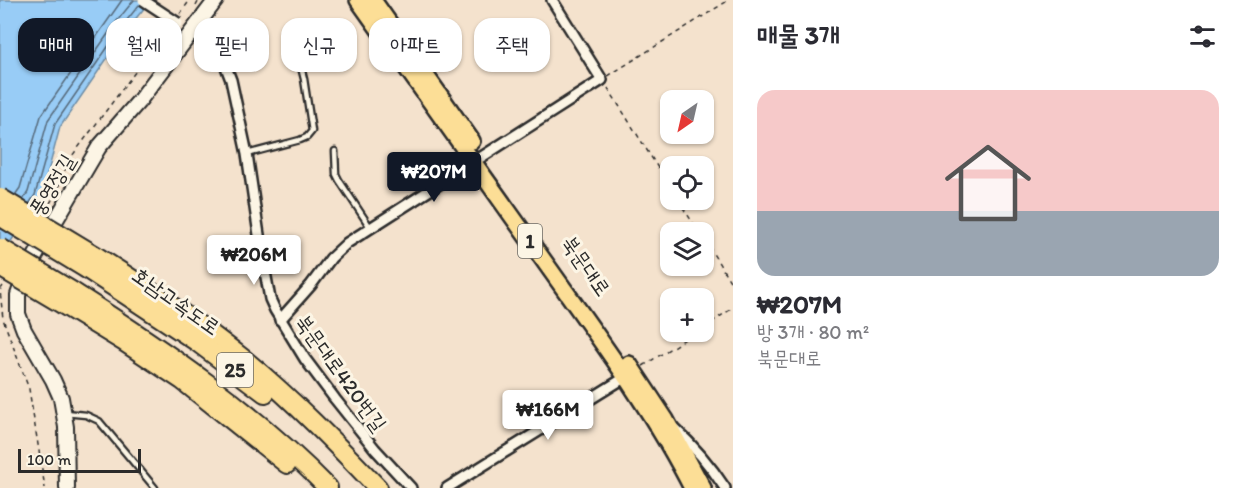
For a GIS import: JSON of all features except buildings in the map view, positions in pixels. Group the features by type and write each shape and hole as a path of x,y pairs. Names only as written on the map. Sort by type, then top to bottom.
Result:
{"highway":[{"path":"0,198 92,262 153,292 245,361 282,393 378,488"},
{"name":"호남고속도로","path":"0,216 92,262 257,386 298,421 368,488"},
{"name":"25","path":"0,248 69,298 151,341 194,371 254,419 328,488"},
{"path":"0,267 69,298 123,341 182,380 227,414 315,488"}],"main road":[{"name":"북문대로","path":"358,0 478,158"},
{"name":"북문대로","path":"373,0 478,158 630,374 666,420 703,488"},
{"name":"북문대로","path":"630,374 692,488"}],"street":[{"name":"북문대로420번길","path":"143,0 186,28 219,56 226,67 236,98 247,154 270,300 305,359 352,421 411,488"},
{"name":"풍영정길","path":"67,488 64,412 61,398 24,330 18,314 18,295 25,275 46,235 99,147 140,101 186,28 216,0"},
{"path":"280,320 306,291 337,250 602,80 552,0"},
{"path":"447,488 630,374"},
{"path":"666,420 710,465 724,488"}],"lane":[{"path":"247,154 300,140 312,131 302,72"},
{"path":"335,151 336,174 370,227"},
{"path":"64,412 86,415 99,422 156,488"}],"path":[{"path":"660,171 602,80 729,0"},
{"path":"714,255 733,286"},
{"path":"714,320 733,308"},
{"path":"630,374 680,342"}],"water":[{"path":"0,0 151,0 136,18 106,18 106,60 60,127 41,198 0,257"}]}
